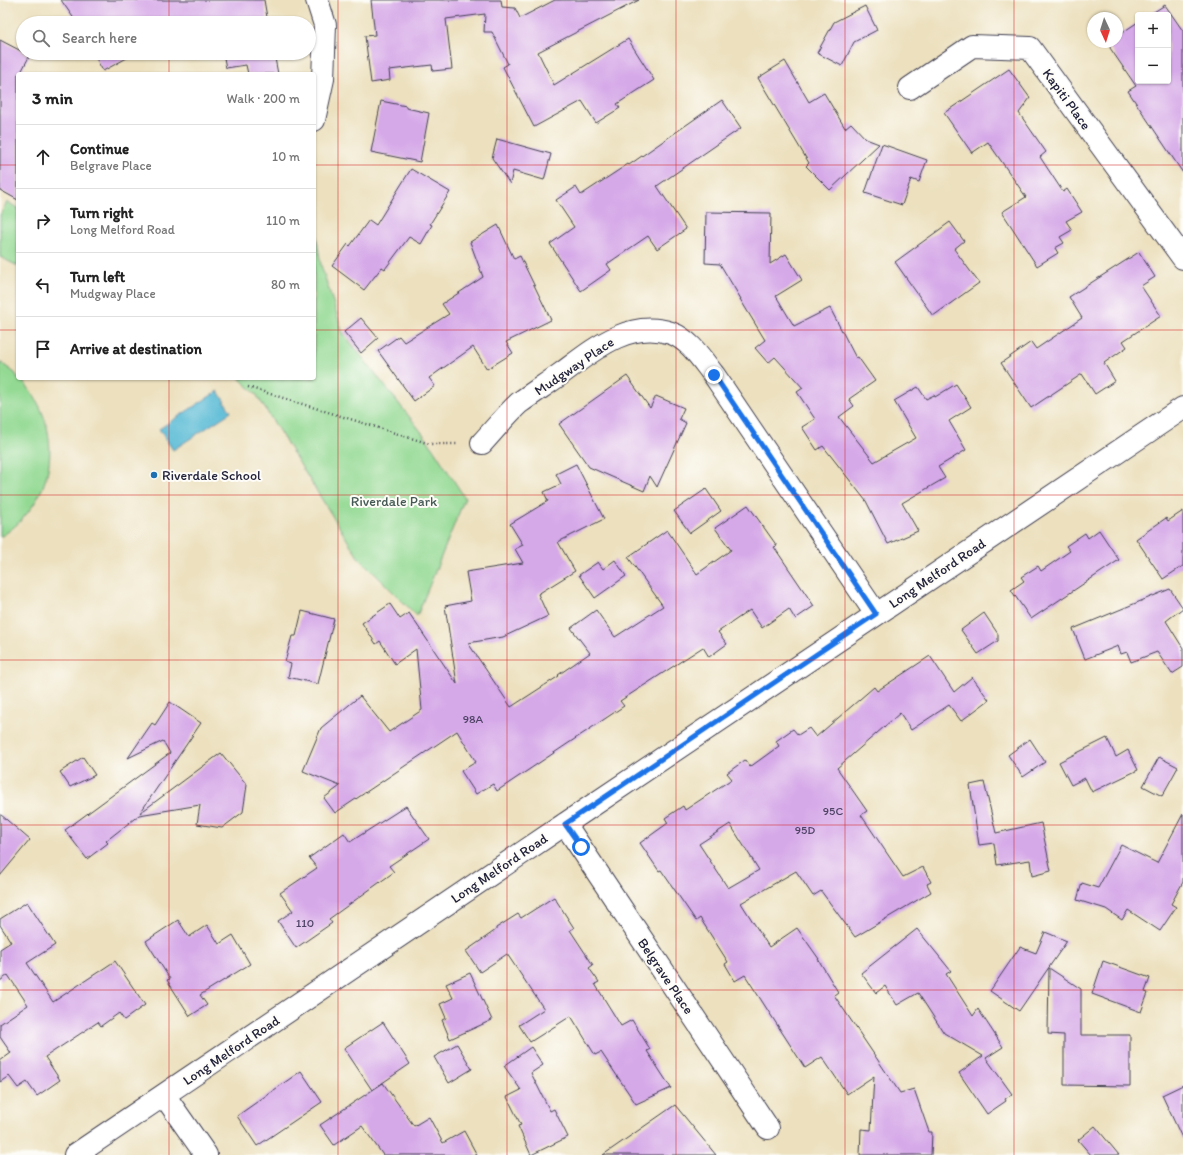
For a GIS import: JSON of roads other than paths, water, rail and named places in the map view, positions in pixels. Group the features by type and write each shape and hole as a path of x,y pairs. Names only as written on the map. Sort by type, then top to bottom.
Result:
{"street":[{"path":"316,111 323,79 325,25 317,0"},
{"name":"Kapiti Place","path":"910,88 972,46 1030,48 1183,258"},
{"name":"Mudgway Place","path":"482,444 519,404 600,346 615,337 634,331 653,330 672,333 689,345 714,375 876,614"},
{"name":"Long Melford Road","path":"75,1155 1183,408"},
{"name":"Belgrave Place","path":"565,824 768,1128"},
{"path":"164,1095 206,1155"}],"water":[{"path":"218,391 231,412 173,450 159,429"}],"place":[{"name":"Riverdale School","path":"154,475"}],"park label":[{"name":"Riverdale Park","path":"394,501"}]}
